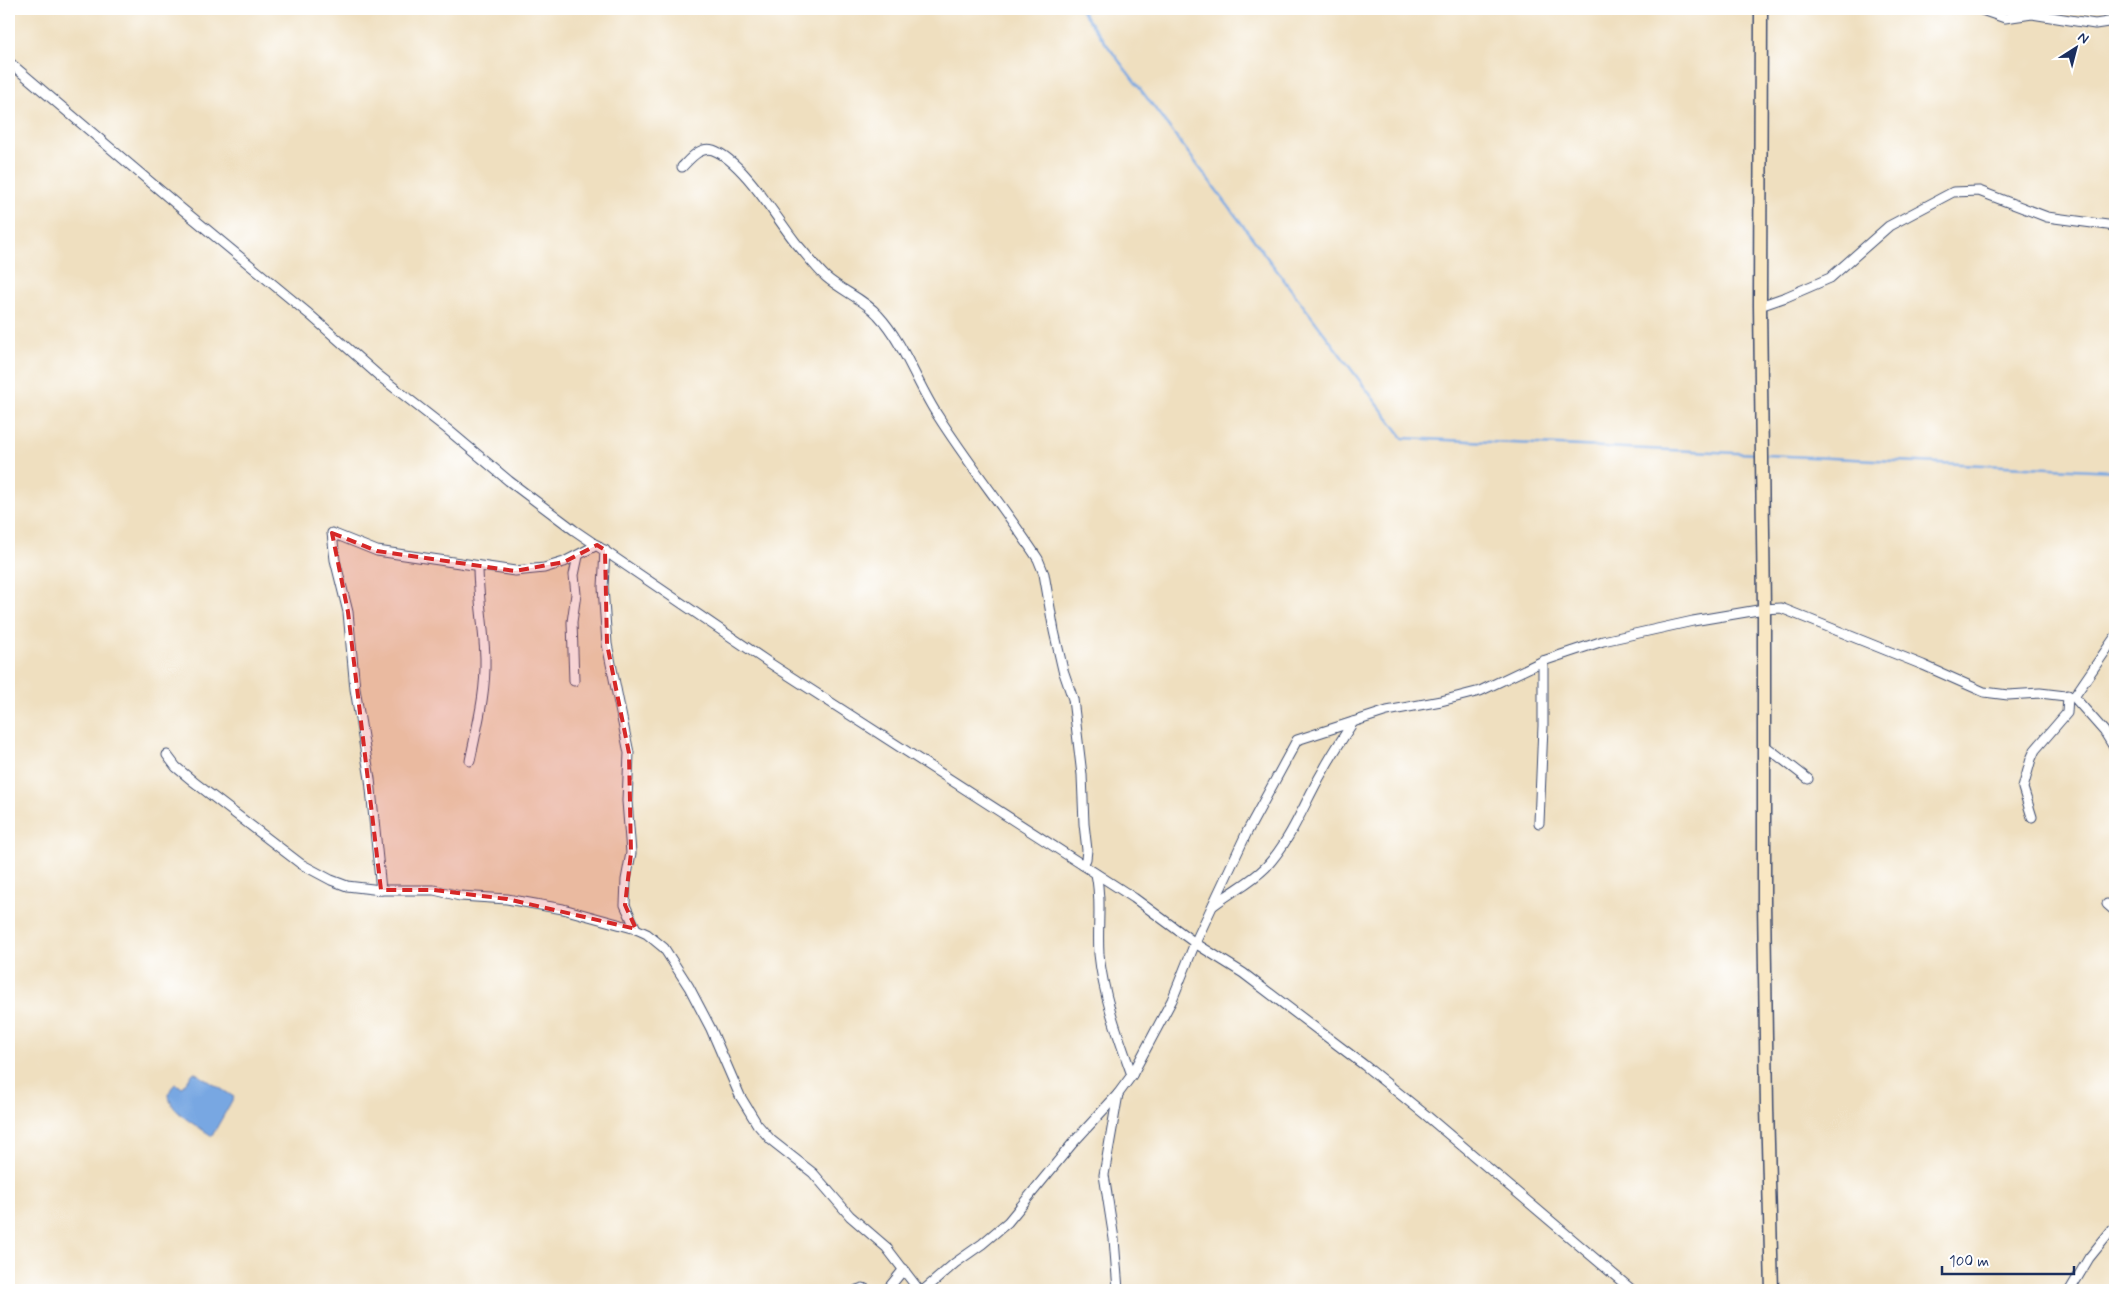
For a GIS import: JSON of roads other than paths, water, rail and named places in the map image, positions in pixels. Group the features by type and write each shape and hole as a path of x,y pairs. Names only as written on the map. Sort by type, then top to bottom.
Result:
{"street":[{"path":"1762,9 1760,306 1764,609 1766,1107 1772,1290"},
{"path":"1979,9 2005,18 2032,14 2095,24 2115,21"},
{"path":"9,62 309,314 378,375 448,429 508,481 601,548 768,662 1134,898 1195,943 1243,973 1364,1065 1484,1163 1632,1290"},
{"path":"682,167 697,153 705,149 714,150 723,156 757,189 794,240 816,266 827,277 878,315 897,344 938,417 1038,558 1044,574 1063,670 1073,699 1082,776 1087,850 1082,865"},
{"path":"1760,306 1830,278 1889,226 1953,192 1979,191 2047,217 2115,226"},
{"path":"381,890 370,779 355,689 348,612 335,560 332,533 378,551 478,566 529,570 544,568 601,548"},
{"path":"601,548 607,644 629,753 627,801 630,853 626,880 626,905 636,929"},
{"path":"574,681 572,622 576,594 574,575 578,556"},
{"path":"470,761 481,715 484,689 485,657 478,591 478,566"},
{"path":"924,1290 1008,1222 1072,1144 1118,1094 1132,1075 1172,1000 1195,943 1247,832 1297,740 1387,711 1441,701 1480,691 1543,661 1603,641 1641,631 1764,609 1781,608 1923,665 1984,692 2002,695 2040,693 2071,696 2104,730 2115,737"},
{"path":"2032,817 2023,788 2034,750 2067,713 2071,696 2115,637"},
{"path":"1539,823 1543,726 1543,661"},
{"path":"1212,907 1232,891 1250,883 1280,850 1322,772 1353,722"},
{"path":"2104,730 2115,749"},
{"path":"1764,745 1808,778"},
{"path":"167,755 194,782 301,864 347,886 381,890 434,890 460,896 507,899 563,910 636,929 647,934 664,948 685,980 711,1030 740,1096 757,1124 771,1140 814,1173 850,1216 886,1248 904,1269 918,1290"},
{"path":"1096,874 1100,891 1098,930 1103,981 1132,1075"},
{"path":"2107,904 2115,911"},
{"path":"1118,1094 1104,1175 1114,1239 1118,1290"},
{"path":"2070,1290 2089,1258 2115,1226"},
{"path":"887,1290 904,1269"},
{"path":"857,1290 863,1288 867,1290"}],"water":[{"path":"194,1072 234,1097 212,1136 180,1114 173,1107 170,1099 170,1092 175,1084 182,1087"}],"waterway":[{"path":"1080,9 1403,438 1758,454"},
{"path":"1766,455 2115,471"}]}
